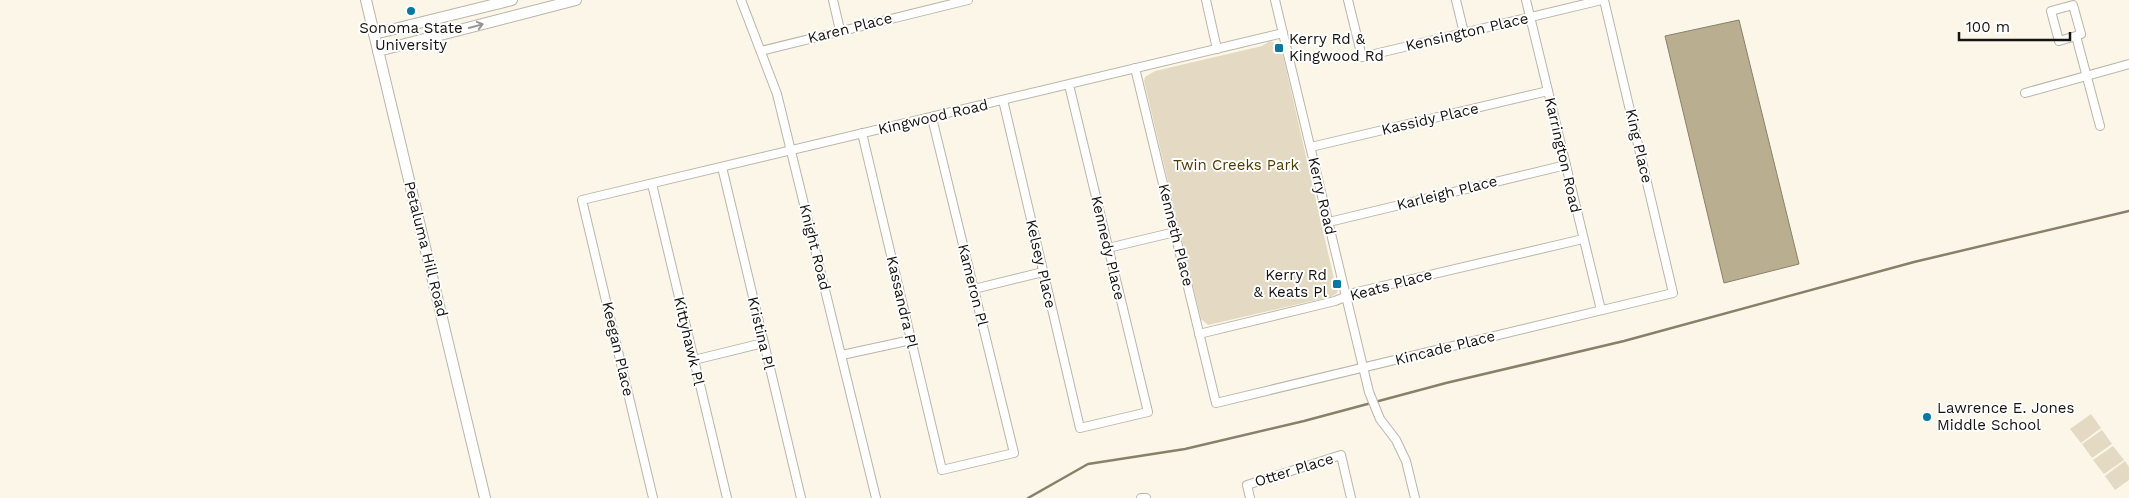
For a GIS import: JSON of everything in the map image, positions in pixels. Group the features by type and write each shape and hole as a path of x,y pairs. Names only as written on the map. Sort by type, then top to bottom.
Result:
{"main road":[{"name":"Petaluma Hill Road","path":"366,0 485,498"},
{"path":"374,34 512,0"},
{"path":"378,51 576,0"}],"street":[{"name":"Knight Road","path":"741,0 775,87 876,498"},
{"path":"833,0 840,30"},
{"name":"Karen Place","path":"761,51 968,0"},
{"path":"1206,0 1218,49"},
{"name":"Kerry Road","path":"1275,0 1369,392 1380,418 1396,440 1406,461 1415,498"},
{"name":"Kensington Place","path":"1348,0 1362,57 1603,0"},
{"path":"1456,0 1464,33"},
{"name":"Karrington Road","path":"1526,0 1600,310"},
{"name":"King Place","path":"1603,0 1673,293"},
{"path":"2074,4 2082,34 2076,36 2059,40 2051,11 2074,4"},
{"name":"Kingwood Road","path":"582,200 1283,33"},
{"path":"2076,36 2100,126"},
{"path":"2026,93 2129,64"},
{"name":"Kenneth Place","path":"1135,68 1216,403"},
{"name":"Kennedy Place","path":"1069,85 1148,412 1080,428"},
{"name":"Kassidy Place","path":"1311,147 1548,91"},
{"name":"Kelsey Place","path":"1003,100 1080,428"},
{"name":"Kameron Pl","path":"932,118 1014,453 942,470"},
{"name":"Kassandra Pl","path":"862,133 942,470"},
{"name":"Karleigh Place","path":"1328,222 1566,165"},
{"name":"Kristina Pl","path":"722,168 801,498"},
{"name":"Kittyhawk Pl","path":"652,184 727,498"},
{"name":"Keegan Place","path":"582,200 653,498"},
{"path":"1108,248 1175,232"},
{"name":"Keats Place","path":"1199,334 1583,238"},
{"path":"974,289 1043,272"},
{"name":"Kincade Place","path":"1216,403 1673,293"},
{"path":"842,356 911,340"},
{"path":"694,360 763,343"},
{"name":"Otter Place","path":"1250,498 1247,484 1340,455 1351,498"}],"green space":[{"name":"Twin Creeks Park","path":"1270,41 1278,44 1282,51 1334,279 1339,286 1337,293 1328,299 1325,298 1208,325 1201,319 1144,81 1145,77 1155,71 1262,46"},
{"path":"2091,414 2101,428 2081,443 2070,429"},
{"path":"2102,430 2112,444 2092,458 2082,444"},
{"path":"2113,446 2124,460 2104,474 2093,460"},
{"path":"2125,461 2129,467 2129,480 2115,490 2105,476"}],"shaded area":[{"path":"1739,20 1799,264 1724,283 1665,36"}],"waterway":[{"path":"1028,498 1088,464 1185,449 1304,421 1446,383 1624,341 1914,262 2129,211"}],"place":[{"name":"Sonoma State University","path":"411,11"},
{"name":"Kerry Rd & Kingwood Rd","path":"1279,48"},
{"name":"Kerry Rd & Keats Pl","path":"1337,284"},
{"name":"Lawrence E. Jones Middle School","path":"1927,417"}]}
